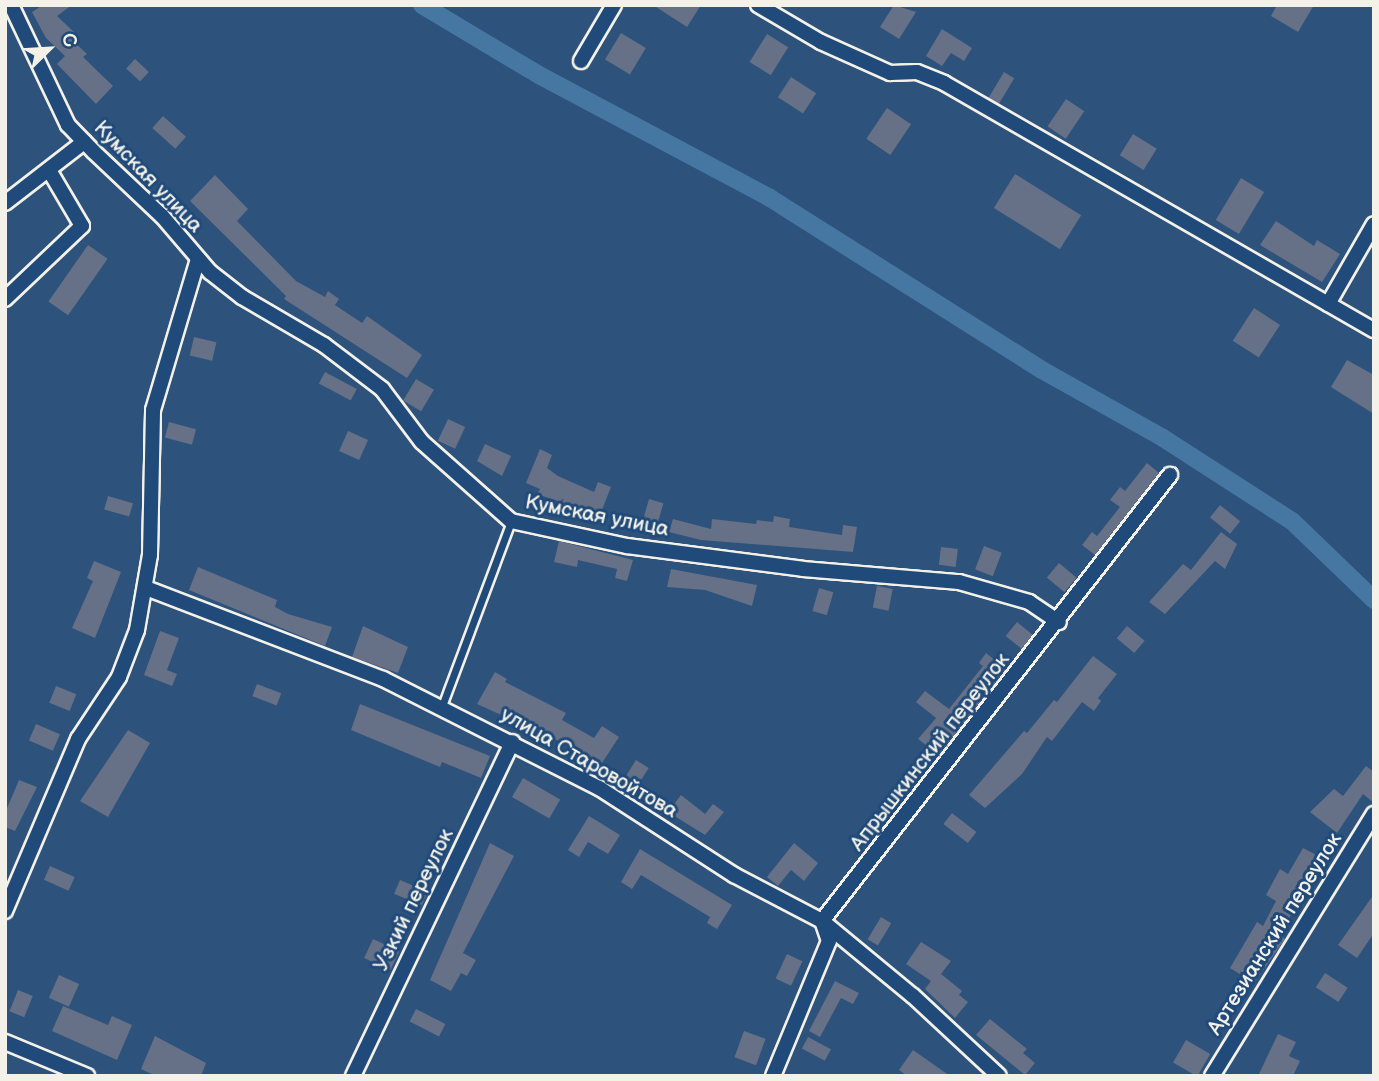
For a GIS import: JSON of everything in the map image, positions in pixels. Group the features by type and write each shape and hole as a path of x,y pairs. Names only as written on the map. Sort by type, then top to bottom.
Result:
{"street":[{"name":"Кумская улица","path":"11,5 68,125 84,142 162,216 198,259 242,297 324,345 382,389 422,442 511,521 628,546 803,569 959,582 1028,603 1059,622"},
{"path":"582,61 614,5"},
{"path":"758,5 821,42 890,74 917,72 944,83 1374,330"},
{"path":"5,203 84,142"},
{"path":"5,299 82,226 49,170"},
{"path":"1328,304 1374,224"},
{"path":"5,911 78,740 119,677 137,630 146,588 153,410 198,259"},
{"name":"Апрышкинский переулок","path":"822,921 1059,622 1170,475"},
{"name":"улица Старовойтова","path":"146,588 442,706 599,788 734,875 822,921 913,996 999,1076"},
{"name":"Узкий переулок","path":"354,1076 512,742"},
{"name":"Артезианский переулок","path":"1212,1076 1374,814"},
{"path":"773,1076 829,941 822,921"},
{"path":"5,1042 87,1076"}],"lane":[{"path":"442,706 511,521"}],"building":[{"path":"43,5 72,5 57,16 75,33 70,38 87,54 83,57 113,86 96,104 57,64 65,56 46,38 32,12"},
{"path":"653,5 701,5 687,27"},
{"path":"894,5 916,12 899,39 880,27"},
{"path":"1277,5 1314,5 1298,32 1271,16"},
{"path":"942,29 972,48 964,61 951,53 942,66 926,56"},
{"path":"621,33 646,48 630,75 605,60"},
{"path":"767,34 788,47 771,75 750,62"},
{"path":"135,59 149,72 140,81 126,69"},
{"path":"1004,72 1014,78 999,104 989,98"},
{"path":"791,77 816,93 803,113 778,97"},
{"path":"1066,99 1084,111 1066,139 1048,126"},
{"path":"887,108 911,124 890,155 866,139"},
{"path":"163,116 186,137 175,149 152,128"},
{"path":"1133,134 1157,149 1143,170 1120,155"},
{"path":"1015,174 1081,215 1060,249 994,208"},
{"path":"215,175 248,209 237,221 296,281 325,297 328,291 339,299 335,305 362,323 367,316 422,355 407,378 284,299 286,296 190,201"},
{"path":"1241,178 1264,192 1239,234 1216,220"},
{"path":"1276,221 1314,246 1317,240 1340,254 1322,282 1260,245"},
{"path":"88,245 108,259 68,315 48,302"},
{"path":"1254,308 1280,325 1259,358 1233,341"},
{"path":"194,337 216,342 212,361 190,356"},
{"path":"1347,360 1374,375 1374,414 1331,387"},
{"path":"325,372 357,389 351,400 319,383"},
{"path":"416,379 434,390 421,411 403,400"},
{"path":"448,419 465,427 455,449 438,441"},
{"path":"169,422 196,429 192,445 165,437"},
{"path":"348,431 368,440 359,460 339,451"},
{"path":"485,444 511,456 502,476 477,461"},
{"path":"540,449 552,455 547,468 558,476 594,492 598,482 611,487 600,515 537,494 540,489 526,483"},
{"path":"1147,463 1159,473 1095,555 1082,545 1092,532 1097,536 1120,507 1110,500 1120,487 1125,491"},
{"path":"108,496 133,503 129,517 104,509"},
{"path":"649,499 663,503 657,525 643,521"},
{"path":"1220,505 1240,521 1230,534 1210,517"},
{"path":"774,516 790,519 789,527 842,535 843,525 857,527 853,552 701,540 669,532 673,519 711,529 712,519 756,524 757,520 773,522"},
{"path":"1221,532 1237,544 1225,569 1215,561 1165,614 1149,602 1183,564 1191,570"},
{"path":"559,541 633,560 627,581 615,578 617,569 578,560 577,567 554,562"},
{"path":"984,546 1002,553 993,576 975,569"},
{"path":"941,547 958,549 956,567 939,565"},
{"path":"94,561 121,572 95,638 72,628 93,581 87,578"},
{"path":"1059,563 1077,578 1064,592 1047,578"},
{"path":"198,567 277,600 275,607 288,614 332,627 325,646 189,590"},
{"path":"671,569 757,585 752,606 705,590 667,587"},
{"path":"877,586 893,589 889,611 873,608"},
{"path":"819,588 833,592 827,615 812,611"},
{"path":"1017,622 1033,635 1022,649 1006,636"},
{"path":"363,626 408,647 398,673 352,657"},
{"path":"1127,626 1145,641 1134,653 1117,638"},
{"path":"160,631 179,638 167,670 177,674 172,686 144,675"},
{"path":"986,653 1006,669 939,755 918,739 936,718 916,702 925,691 949,709 983,666 979,663"},
{"path":"1093,656 1117,674 1098,698 1101,701 1094,711 1082,702 1052,741 1047,737 1022,774 985,808 969,795 1024,731 1027,733 1054,700 1057,702"},
{"path":"495,672 507,679 505,682 566,713 562,720 594,738 602,726 619,737 600,766 572,747 477,704"},
{"path":"257,684 281,693 277,705 252,696"},
{"path":"56,686 76,694 70,711 49,703"},
{"path":"360,704 490,756 481,778 442,762 440,767 351,730"},
{"path":"36,724 60,734 53,751 29,741"},
{"path":"128,730 150,743 108,817 80,801"},
{"path":"636,760 649,768 634,791 622,783"},
{"path":"1366,766 1374,772 1374,803 1363,794 1337,833 1310,812 1334,789 1343,796"},
{"path":"523,778 560,800 549,819 512,797"},
{"path":"19,780 37,787 15,831 5,827 5,813"},
{"path":"681,795 705,814 713,804 724,812 705,835 668,812"},
{"path":"952,813 976,832 968,843 943,824"},
{"path":"589,816 620,835 608,854 588,842 579,857 568,850"},
{"path":"490,843 514,856 463,953 476,960 467,976 461,973 451,991 430,980"},
{"path":"794,843 818,863 804,881 791,870 778,886 767,877"},
{"path":"1303,848 1326,860 1319,872 1315,870 1297,902 1281,936 1285,939 1254,983 1230,968 1257,922 1263,926 1276,901 1266,895 1280,869 1288,874"},
{"path":"640,849 732,905 717,929 707,923 710,917 641,875 632,889 621,882"},
{"path":"50,866 75,877 69,891 44,880"},
{"path":"400,880 428,892 422,906 394,894"},
{"path":"1374,894 1374,933 1357,958 1338,945"},
{"path":"881,917 891,923 878,945 868,939"},
{"path":"373,939 399,951 390,970 364,958"},
{"path":"921,942 951,961 941,974 962,991 959,995 968,1002 955,1018 925,989 931,981 906,964"},
{"path":"787,954 802,961 791,986 776,978"},
{"path":"1325,973 1348,988 1338,1002 1316,987"},
{"path":"59,975 79,984 69,1007 49,998"},
{"path":"835,981 859,993 853,1004 841,998 820,1037 809,1031"},
{"path":"18,990 33,996 24,1017 9,1011"},
{"path":"63,1006 108,1025 112,1016 132,1025 117,1060 52,1031"},
{"path":"416,1009 445,1024 439,1036 410,1021"},
{"path":"990,1019 1027,1049 1023,1053 1035,1063 1025,1075 976,1035"},
{"path":"744,1031 766,1039 756,1065 734,1057"},
{"path":"1278,1034 1296,1042 1289,1056 1300,1061 1293,1076 1258,1076"},
{"path":"155,1036 206,1063 201,1076 156,1076 141,1069"},
{"path":"808,1037 831,1049 825,1061 802,1048"},
{"path":"1186,1040 1210,1054 1198,1076 1173,1063"},
{"path":"913,1050 950,1076 907,1076 899,1070"}],"waterway":[{"path":"422,5 539,75 770,198 1042,370 1163,438 1292,521 1374,600"}]}
